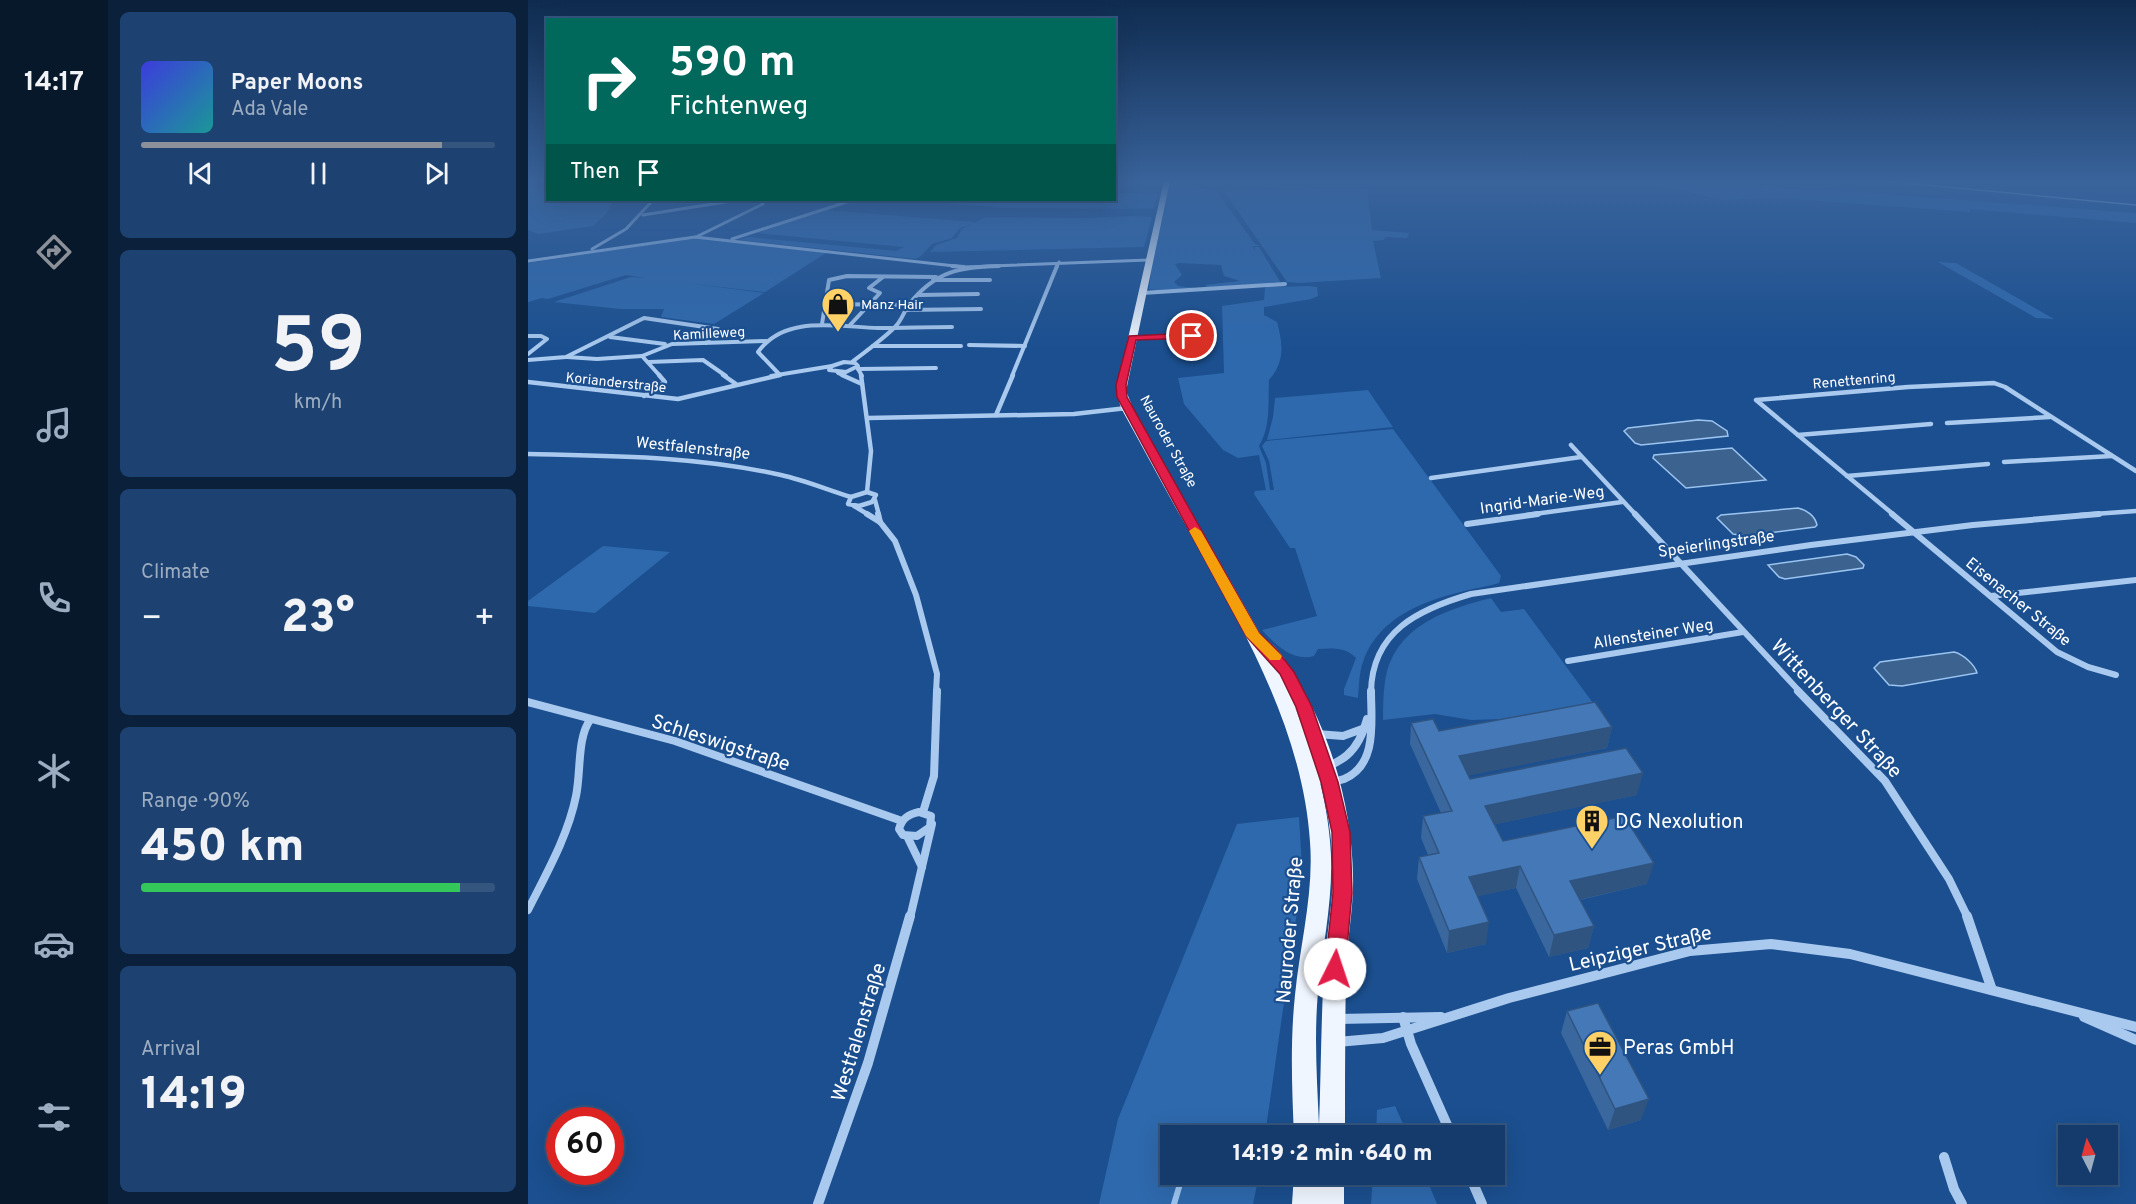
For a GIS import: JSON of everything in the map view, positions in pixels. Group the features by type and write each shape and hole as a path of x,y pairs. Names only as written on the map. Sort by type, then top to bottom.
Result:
{"main road":[{"name":"Nauroder Straße","path":"1153,237 1121,385 1122,397 1253,636 1321,775 1341,832 1343,876 1337,942 1321,1028"},
{"name":"Nauroder Straße","path":"1253,636 1272,653 1287,672 1302,701 1313,733 1321,775 1318,818 1321,861 1319,899 1321,1028"},
{"path":"1308,1125 1321,1028"},
{"path":"1321,1028 1331,1125"},
{"path":"1306,1204 1307,1185"},
{"path":"1330,1204 1331,1185"}],"street":[{"path":"586,252 613,237"},
{"path":"528,261 694,237"},
{"path":"697,237 964,267 1148,260"},
{"path":"729,240 738,237"},
{"path":"996,415 1059,262"},
{"path":"867,492 869,482 868,418 857,364 852,362 894,328 908,305 934,279 964,267"},
{"path":"822,324 829,280 847,276 883,276 990,280"},
{"path":"850,325 861,317 867,305 880,293 869,288 883,276"},
{"path":"1142,293 1286,284"},
{"path":"918,295 978,294"},
{"path":"826,304 908,305"},
{"path":"905,310 981,309"},
{"path":"528,360 566,357 644,318 718,329 706,343"},
{"name":"Kamilleweg","path":"566,357 597,359 642,356 668,345 766,341 786,332 822,324 894,328 951,327"},
{"path":"528,336 541,336 547,339 528,354"},
{"path":"1132,338 1192,336"},
{"path":"609,337 668,345"},
{"path":"766,341 758,352 779,374"},
{"path":"969,345 1025,346"},
{"path":"873,346 961,346"},
{"path":"642,356 665,382 644,396"},
{"name":"Korianderstraße","path":"649,362 703,360 736,384"},
{"name":"Korianderstraße","path":"528,382 678,399 779,374 852,362"},
{"path":"832,366 829,370 862,384"},
{"path":"837,373 857,368 936,368"},
{"name":"Renettenring","path":"1914,532 1756,400 1908,387 1994,383 2005,387 2136,471"},
{"path":"868,418 1074,414 1127,408"},
{"path":"1947,423 2051,417"},
{"path":"1798,435 1931,424"},
{"name":"Wittenberger Straße","path":"1571,445 1743,632 1882,777 1898,798 1954,887 1969,920 1992,990"},
{"name":"Westfalenstraße","path":"528,454 655,457 710,462 782,475 851,497"},
{"path":"2004,462 2112,456"},
{"path":"1431,478 1581,457"},
{"path":"1847,476 1988,464"},
{"path":"880,522 876,495 867,492 851,497 848,504 880,522 895,541 916,595 938,674 934,776 923,812"},
{"path":"854,506 868,504 875,500"},
{"name":"Ingrid-Marie-Weg","path":"1467,524 1622,502"},
{"name":"Speierlingstraße","path":"1321,775 1345,759 1360,742 1366,728 1369,710 1372,669 1383,646 1410,620 1438,604 1462,596 1487,590 1792,546 1914,532 2136,512"},
{"name":"Eisenacher Straße","path":"1914,532 2057,652 2088,667 2116,675"},
{"path":"1990,596 2136,580"},
{"name":"Allensteiner Weg","path":"1568,661 1743,632"},
{"name":"Schleswigstraße","path":"528,702 675,741 902,821"},
{"name":"Speierlingstraße","path":"1321,775 1351,777 1365,765 1370,750 1369,710"},
{"path":"528,910 556,852 576,797 583,730 590,720"},
{"path":"1313,733 1343,736 1366,728"},
{"path":"907,836 922,834 932,824 931,816 923,812 914,813 902,821 899,829 907,836 922,868"},
{"name":"Westfalenstraße","path":"818,1204 852,1116 887,1006 932,824"},
{"name":"Leipziger Straße","path":"1321,1028 1371,1040 1674,955 1721,946 1761,944 1807,947 1850,954 2136,1027"},
{"name":"Leipziger Straße","path":"2052,1006 2088,1018 2136,1040"},
{"path":"1403,1017 1447,1125"},
{"name":"Leipziger Straße","path":"1321,1028 1403,1017 1448,1017"},
{"path":"1944,1157 1962,1204"},
{"path":"1474,1185 1482,1204"}],"shaded area":[{"path":"749,237 896,251 904,247 801,237 953,237 932,244 916,259 738,240"},
{"path":"1147,237 1144,247 930,252 936,245 957,238"},
{"path":"1158,237 1250,237 1255,244 1260,246 1252,246 1256,252 1254,247 1259,247 1281,283 1209,288 1205,285 1240,281 1224,276 1221,265 1179,263 1175,264 1182,275 1174,282 1178,286 1195,288 1149,289"},
{"path":"1256,237 1386,237 1383,240 1373,241 1381,278 1287,282"},
{"path":"696,238 826,253 765,292 686,283 764,293 714,324 661,317 664,309 621,309 554,302 631,277 645,278 626,275 548,299 542,298 528,302 528,263"},
{"path":"1938,262 1956,263 2054,319 2036,318"},
{"path":"1267,287 1317,287 1318,296 1264,307 1264,315 1277,322 1281,338 1280,360 1269,380 1267,423 1259,446 1266,463 1270,490 1274,490 1269,461 1262,446 1266,441 1393,429 1501,576 1499,583 1454,594 1416,607 1384,629 1372,644 1363,662 1358,698 1344,695 1344,689 1356,658 1352,654 1328,648 1318,649 1314,656 1299,657 1285,651 1262,630 1317,616 1295,548 1290,548 1254,494 1255,491 1266,490 1259,455 1238,458 1223,450 1184,404 1178,378 1224,373 1222,306 1264,300"},
{"path":"1368,390 1393,427 1267,440 1275,398"},
{"path":"1698,420 1712,421 1727,431 1728,436 1641,445 1635,443 1624,431 1628,428"},
{"path":"1732,448 1766,480 1686,488 1653,458 1654,455"},
{"path":"1798,508 1810,514 1817,525 1815,527 1745,536 1733,534 1717,518 1721,515"},
{"path":"603,546 670,552 595,613 528,606 528,601"},
{"path":"1847,554 1856,557 1864,565 1863,568 1785,579 1779,577 1768,565"},
{"path":"1491,598 1501,612 1524,609 1593,703 1502,719 1471,720 1435,714 1383,720 1384,687 1390,663 1398,647 1410,634 1439,615"},
{"path":"1954,652 1968,660 1977,673 1902,686 1889,685 1874,668 1880,662"},
{"path":"1299,817 1302,867 1299,898 1266,1125 1160,1125 1160,1185 1257,1185 1253,1204 1099,1204 1118,1119 1237,824"},
{"path":"1395,1106 1404,1125 1376,1125 1377,1110"},
{"path":"1372,1185 1429,1185 1437,1204 1371,1204"}],"building":[{"path":"1595,702 1612,727 1459,756 1470,779 1626,748 1643,773 1485,806 1503,841 1624,816 1654,863 1570,881 1594,926 1554,935 1520,866 1469,877 1489,922 1449,931 1419,857 1439,853 1423,816 1452,811 1411,723 1433,719 1439,731"},
{"path":"1598,1003 1649,1099 1615,1109 1567,1011"}],"waterway":[{"path":"1174,1204 1180,1185"}],"slow traffic":[{"path":"1195,531 1253,636 1275,656"}],"place":[{"name":"Manz Hair","path":"838,333"},
{"name":"DG Nexolution","path":"1592,850"},
{"name":"Peras GmbH","path":"1600,1076"}],"route":[{"path":"1192,336 1132,338 1121,385 1122,397 1253,636 1272,653 1287,672 1304,707 1330,782 1341,832 1343,893 1335,969"}]}
